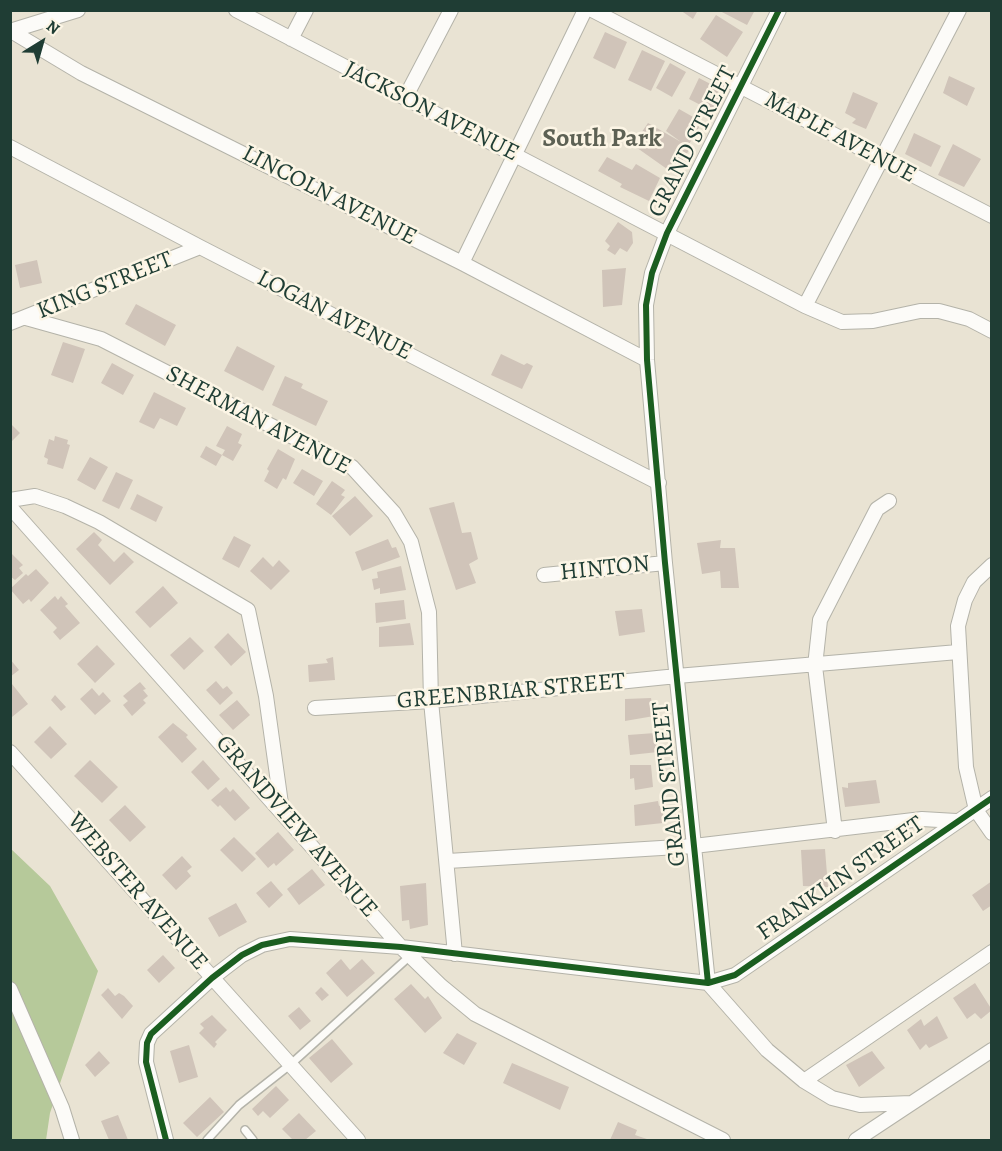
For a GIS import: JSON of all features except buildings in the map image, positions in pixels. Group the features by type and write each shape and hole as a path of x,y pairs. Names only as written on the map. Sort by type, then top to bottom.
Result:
{"street":[{"path":"11,31 78,10"},
{"name":"JACKSON AVENUE","path":"236,10 805,306 842,322 873,321 920,311 939,311 969,319 992,331"},
{"path":"291,39 306,10"},
{"path":"405,98 451,10"},
{"path":"462,263 585,10"},
{"name":"MAPLE AVENUE","path":"592,10 992,216"},
{"name":"GRAND STREET","path":"708,983 665,563 647,360 646,305 652,273 667,233 780,10"},
{"path":"805,306 959,10"},
{"name":"LINCOLN AVENUE","path":"11,31 81,73 462,263 647,360"},
{"name":"LOGAN AVENUE","path":"10,147 659,483"},
{"name":"KING STREET","path":"10,323 200,247"},
{"name":"SHERMAN AVENUE","path":"26,318 101,339 352,467 394,513 411,542 429,612 432,701 455,954"},
{"path":"10,500 35,496 65,506 99,522 248,610 266,696 282,811"},
{"path":"834,831 815,666 820,620 877,509 889,501"},
{"name":"GRANDVIEW AVENUE","path":"10,507 406,951 441,986 475,1014 702,1135 723,1140"},
{"name":"HINTON","path":"544,575 665,563"},
{"path":"991,568 974,582 965,600 958,626 958,652 966,767 976,810 992,833"},
{"name":"GREENBRIAR STREET","path":"315,708 432,701 677,676 958,652"},
{"name":"WEBSTER AVENUE","path":"10,752 358,1140"},
{"name":"FRANKLIN STREET","path":"708,983 735,975 992,798"},
{"path":"448,861 694,846 922,819 956,822"},
{"path":"166,1140 146,1062 147,1043 151,1034 212,978 242,955 262,945 290,939 455,954 708,983 767,1050 804,1081 832,1098 860,1105 911,1103"},
{"path":"804,1081 992,952"},
{"path":"10,989 62,1108 72,1140"},
{"path":"856,1140 992,1050"}],"lane":[{"path":"207,1140 239,1105 291,1064 406,951"},
{"path":"244,1130 253,1140"}],"green space":[{"path":"10,848 50,886 98,971 50,1113 46,1140 11,1140"}],"cycle path":[{"path":"708,983 665,563 647,360 646,305 652,273 667,233 779,10"},
{"path":"166,1140 146,1062 147,1043 151,1034 212,978 242,955 262,945 290,939 401,947 708,983 735,975 992,798"}],"district":[{"name":"South Park","path":"602,140"}]}
